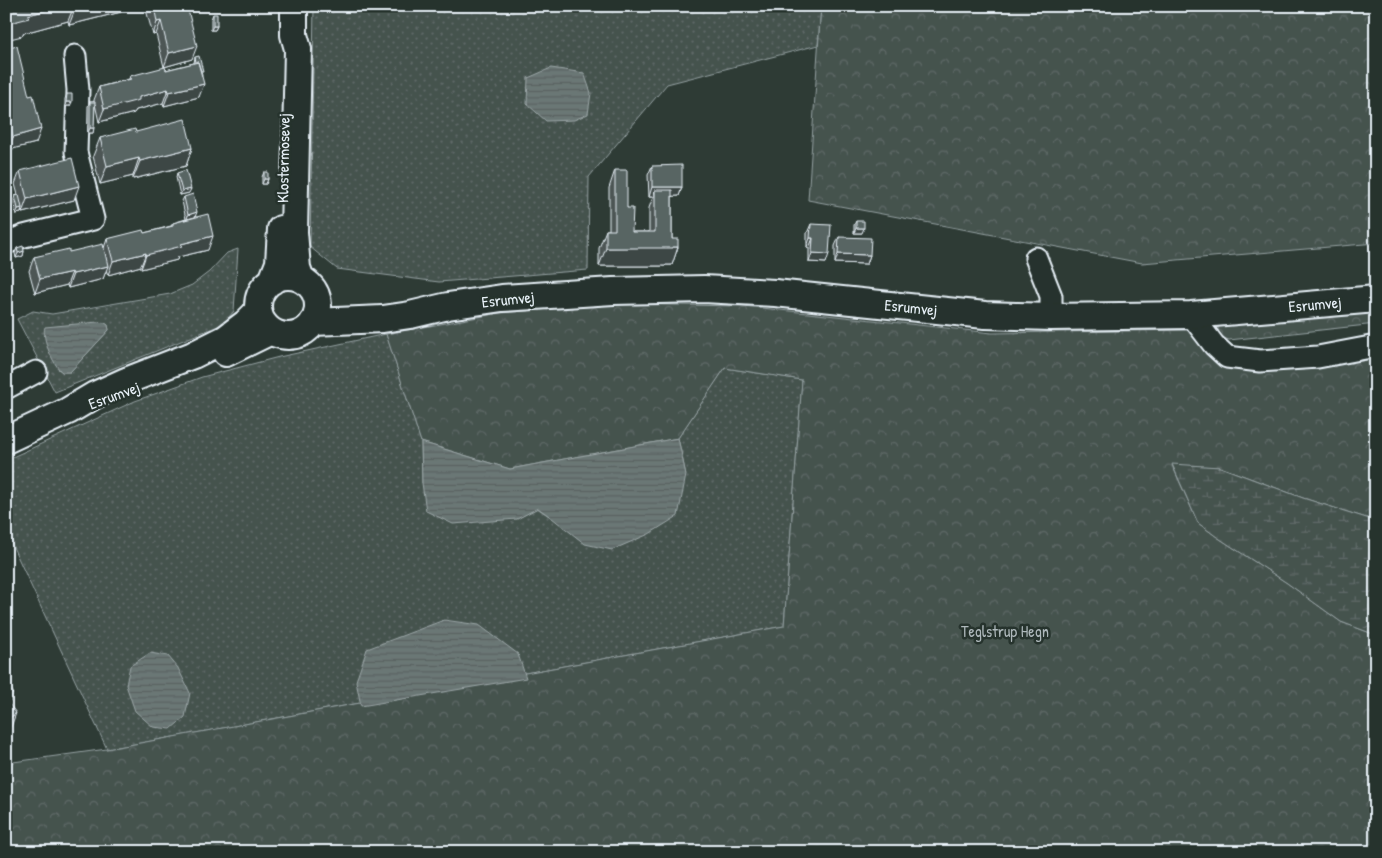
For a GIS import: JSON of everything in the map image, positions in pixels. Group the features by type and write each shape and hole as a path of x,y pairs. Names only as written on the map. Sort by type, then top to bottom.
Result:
{"main road":[{"name":"Klostermosevej","path":"294,6 294,35 298,49 294,232 297,268 311,300"},
{"name":"Klostermosevej","path":"272,281 279,263 286,73 288,53 294,35"},
{"path":"286,276 294,276 311,300 306,330 295,335 284,336 264,321 258,302 265,286 279,277 286,276"},
{"name":"Esrumvej","path":"311,300 383,319 448,306 502,298 613,291 711,289 775,292 985,315 1051,317 1191,315 1376,299"},
{"name":"Esrumvej","path":"6,440 68,411 99,402 211,360 264,321"}],"street":[{"path":"6,243 24,236 93,219 76,152 78,90 75,56"},
{"path":"1036,258 1051,296 1051,317"},
{"path":"1191,315 1214,345 1226,357 1260,361 1318,357 1376,346"},
{"path":"6,388 36,372"}],"green space":[{"path":"314,6 821,6 818,45 667,84 589,177 588,270 439,282 337,269 310,247"},
{"path":"821,6 1376,6 1376,243 1142,263 808,200"},
{"path":"238,249 234,311 223,324 55,392 17,319 33,311 52,314 170,294 192,285 209,272 227,253","holes":["105,323 108,325 109,330 70,372 62,372 58,369"]},
{"name":"Teglstrup Hegn","path":"614,304 743,306 992,333 1189,330 1216,363 1262,369 1376,358 1376,521 1303,498 1220,467 1172,465 1198,523 1341,622 1376,635 1376,852 6,852 6,763 107,749 784,626 802,380 725,368 678,438 510,469 421,442 386,334 500,313"},
{"path":"1376,312 1376,324 1229,340 1218,336 1218,326"},
{"path":"386,334 421,442 422,483 517,519 537,508 552,518 686,475 678,438 725,368 802,380 784,626 107,749 6,532 6,460 135,401 202,377 279,357"},
{"path":"1172,464 1220,467 1303,498 1376,521 1376,635 1341,622 1198,523"}],"shaded area":[{"path":"551,68 584,73 591,93 588,114 574,120 546,121 527,104 528,78"},
{"path":"98,322 108,325 109,330 70,372 62,372 55,364 49,351 44,332 45,327"},
{"path":"678,438 686,475 678,516 649,534 612,550 585,544 538,508 517,519 453,524 426,511 422,483 421,442 510,469"},
{"path":"444,620 479,625 518,654 526,678 361,706 356,681 367,649"},
{"path":"150,653 168,656 178,668 190,693 185,717 171,729 153,727 135,711 126,685 130,666"}],"building":[{"path":"6,6 64,6 28,15 29,18 6,24"},
{"path":"154,6 184,6 185,11 188,10 197,46 169,53 161,21 157,22"},
{"path":"213,14 217,14 217,26 213,26"},
{"path":"10,39 12,47 6,49 6,40"},
{"path":"17,46 29,96 33,95 41,129 13,137 6,110 6,49"},
{"path":"199,56 203,71 201,71 198,62 196,62 195,57"},
{"path":"198,62 204,84 169,92 168,89 139,97 139,100 104,109 99,87 131,79 130,76 165,67 166,70"},
{"path":"67,94 72,94 72,102 66,102"},
{"path":"90,102 95,102 94,128 90,128"},
{"path":"185,119 192,148 140,161 139,158 107,166 100,138 135,129 136,132"},
{"path":"72,158 79,186 27,199 20,171"},
{"path":"682,165 682,187 652,187 652,166"},
{"path":"186,170 191,189 182,191 177,173"},
{"path":"615,170 627,170 627,208 633,208 632,232 655,232 655,190 672,190 672,239 678,239 678,247 606,248 606,230 615,230"},
{"path":"264,172 268,172 268,179 264,179"},
{"path":"193,194 197,212 188,215 184,197"},
{"path":"19,195 22,208 18,209 15,196"},
{"path":"208,214 213,236 146,255 146,253 113,261 107,239 143,230 144,233 173,226 173,223"},
{"path":"856,221 864,221 864,228 856,228"},
{"path":"811,224 831,225 829,254 812,253 813,238 810,238"},
{"path":"839,237 871,238 870,255 838,254"},
{"path":"103,244 108,266 40,279 34,257 69,249 69,252"},
{"path":"23,246 24,251 18,253 17,248"},
{"path":"6,290 12,300 6,303"},
{"path":"6,683 13,692 6,697"},
{"path":"6,700 16,713 6,721"}]}
